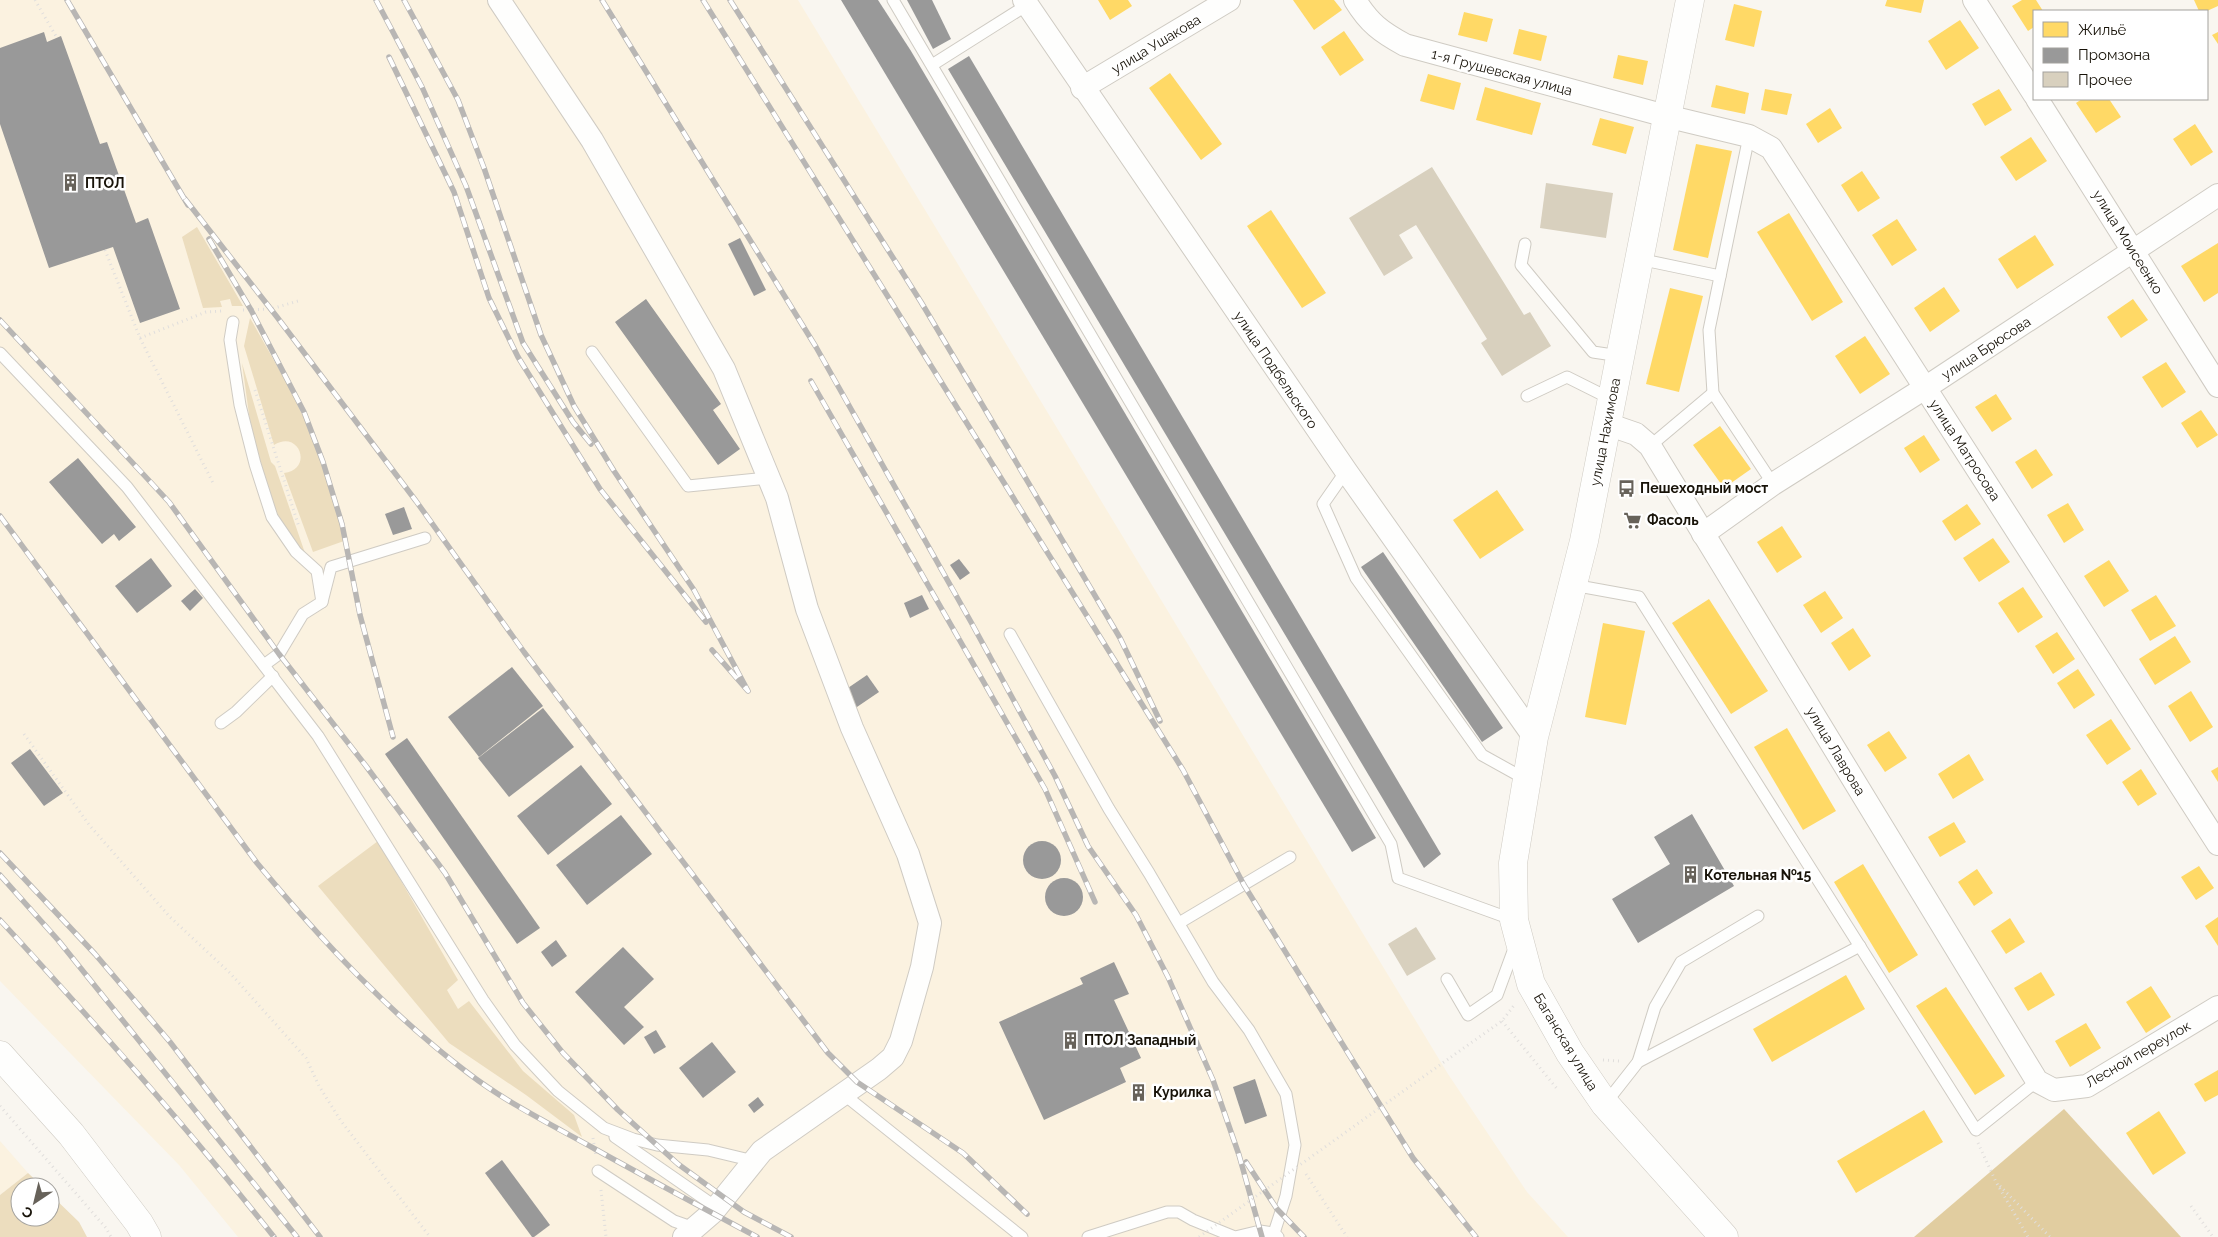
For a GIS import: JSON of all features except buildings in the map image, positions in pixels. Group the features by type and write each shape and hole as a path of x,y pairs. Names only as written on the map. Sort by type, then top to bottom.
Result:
{"street":[{"path":"499,0 592,140 724,369 777,498 807,609 852,728 908,854 930,923 922,968 901,1041 893,1057 762,1151 716,1207 689,1233"},
{"name":"улица Ушакова","path":"1082,88 1229,0"},
{"name":"1-я Грушевская улица","path":"1355,0 1364,15 1381,32 1405,45 1666,116"},
{"name":"улица Нахимова","path":"1513,862 1534,737 1584,541 1690,0"},
{"path":"1974,0 2033,92"},
{"name":"улица Подбельского","path":"1025,2 1346,472 1534,737"},
{"name":"улица Моисеенко","path":"2038,100 2218,386"},
{"name":"улица Матросова","path":"1666,116 1749,136 1771,148 2218,844"},
{"name":"улица Брюсова","path":"1703,534 1772,484 1925,388 2218,195"},
{"name":"улица Лаврова","path":"1609,412 1650,446 2046,1085"},
{"name":"Баганская улица","path":"1513,862 1516,928 1531,984 1570,1053 1605,1104 1724,1237"},
{"name":"Лесной переулок","path":"2046,1085 2087,1086 2218,1007"},
{"path":"0,1055 71,1134 139,1223 147,1237"}],"lane":[{"path":"893,0 1391,844 1398,878 1516,928 1496,995 1468,1015 1447,979"},
{"path":"932,64 1025,2"},
{"path":"1749,136 1709,330 1713,393 1772,484"},
{"path":"1525,244 1521,265 1593,352 1620,356"},
{"path":"1638,259 1720,276"},
{"path":"233,322 230,340 240,405 255,464 272,517 296,552 317,571 322,602"},
{"path":"592,352 688,486 768,478"},
{"path":"0,353 127,487 273,676 327,750 483,1000 515,1045 558,1091 604,1128 716,1207"},
{"path":"1528,396 1567,377 1609,412"},
{"path":"1650,446 1713,393"},
{"path":"1346,472 1323,504 1356,578 1482,755 1527,780"},
{"path":"264,665 279,654 303,614 322,602 331,567 425,538"},
{"path":"1572,585 1639,597 1976,1130 2046,1085"},
{"path":"1010,634 1109,809 1213,982 1249,1030 1286,1094 1294,1145 1286,1196 1276,1235 1260,1230 1235,1237 1193,1220 1179,1212 1167,1212 1088,1237"},
{"path":"221,723 236,712 273,676"},
{"path":"1179,923 1290,857"},
{"path":"1605,1104 1638,1062 1655,1007 1681,962 1758,916"},
{"path":"1638,1062 1860,946"},
{"path":"842,1093 1022,1237"},
{"path":"604,1128 633,1139 657,1145 708,1150 754,1161"},
{"path":"598,1171 689,1233"}],"path":[{"path":"35,0 57,38"},
{"path":"105,250 140,338 213,484"},
{"path":"254,388 300,529"},
{"path":"24,734 90,826 170,917 230,973 306,1058 319,1086 341,1121 430,1237"},
{"path":"1199,1237 1502,1021 1558,1090"},
{"path":"1594,1059 1638,1062"},
{"path":"0,1106 106,1228 111,1237"},
{"path":"1976,1130 1979,1145 1996,1182 2028,1237"},
{"path":"1300,1165 1347,1237"},
{"path":"1996,1182 2050,1237"},
{"path":"2191,1206 2213,1237"}],"shaded area":[{"path":"0,0 798,0 1448,1074 1527,1192 1568,1237 238,1237 179,1165 0,981"},
{"path":"197,227 243,306 232,306 230,299 220,301 222,307 203,308 182,237"},
{"path":"250,318 289,387 312,435 344,528 344,541 313,552 284,473 293,470 299,465 300,452 290,442 283,441 274,445 244,346"},
{"path":"242,363 271,462 275,466 305,553 300,554 276,517 251,429"},
{"path":"378,841 458,980 447,990 458,1009 469,1001 523,1071 574,1115 582,1137 526,1095 449,1043 318,886"},
{"path":"2064,1109 2181,1237 1914,1237"},
{"path":"0,1141 28,1173 23,1177 10,1177 10,1187 0,1195"},
{"path":"28,1173 32,1177 23,1177"},
{"path":"10,1187 10,1227 60,1227 60,1204 79,1222 87,1237 0,1237 0,1195"}],"railway":[{"path":"67,0 188,205"},
{"path":"376,0 422,87 466,186 523,343 573,422 591,444"},
{"path":"404,0 458,100 484,168 541,335 574,406 614,471 694,590 748,691 712,650"},
{"path":"602,0 816,347 971,622 1055,776 1088,846 1136,915 1168,977 1213,1080 1239,1155 1262,1237"},
{"path":"703,0 1183,770 1244,885 1413,1158 1476,1237"},
{"path":"730,0 921,302 1120,638 1160,721"},
{"path":"389,57 454,192 489,298 518,357 600,489 706,622"},
{"path":"185,199 416,501 524,652 828,1053 857,1082 963,1153 1027,1214"},
{"path":"209,239 251,310 304,412 323,462 342,524 360,615 393,737"},
{"path":"0,320 169,502 279,654 366,766 445,873 523,1003 563,1053 618,1110 678,1164 744,1212 791,1237"},
{"path":"811,381 1045,789 1095,902"},
{"path":"0,516 257,863 306,920 383,1000 439,1050 498,1094 757,1237"},
{"path":"0,853 95,954 170,1042 320,1237"},
{"path":"0,875 58,940 297,1237"},
{"path":"0,920 140,1076 274,1237"},
{"path":"1246,1162 1277,1209 1304,1237"}],"place":[{"name":"ПТОЛ","path":"71,183"},
{"name":"Пешеходный мост","path":"1626,488"},
{"name":"Фасоль","path":"1633,520"},
{"name":"Котельная №15","path":"1690,875"},
{"name":"ПТОЛ Западный","path":"1070,1040"},
{"name":"Курилка","path":"1139,1092"}]}
